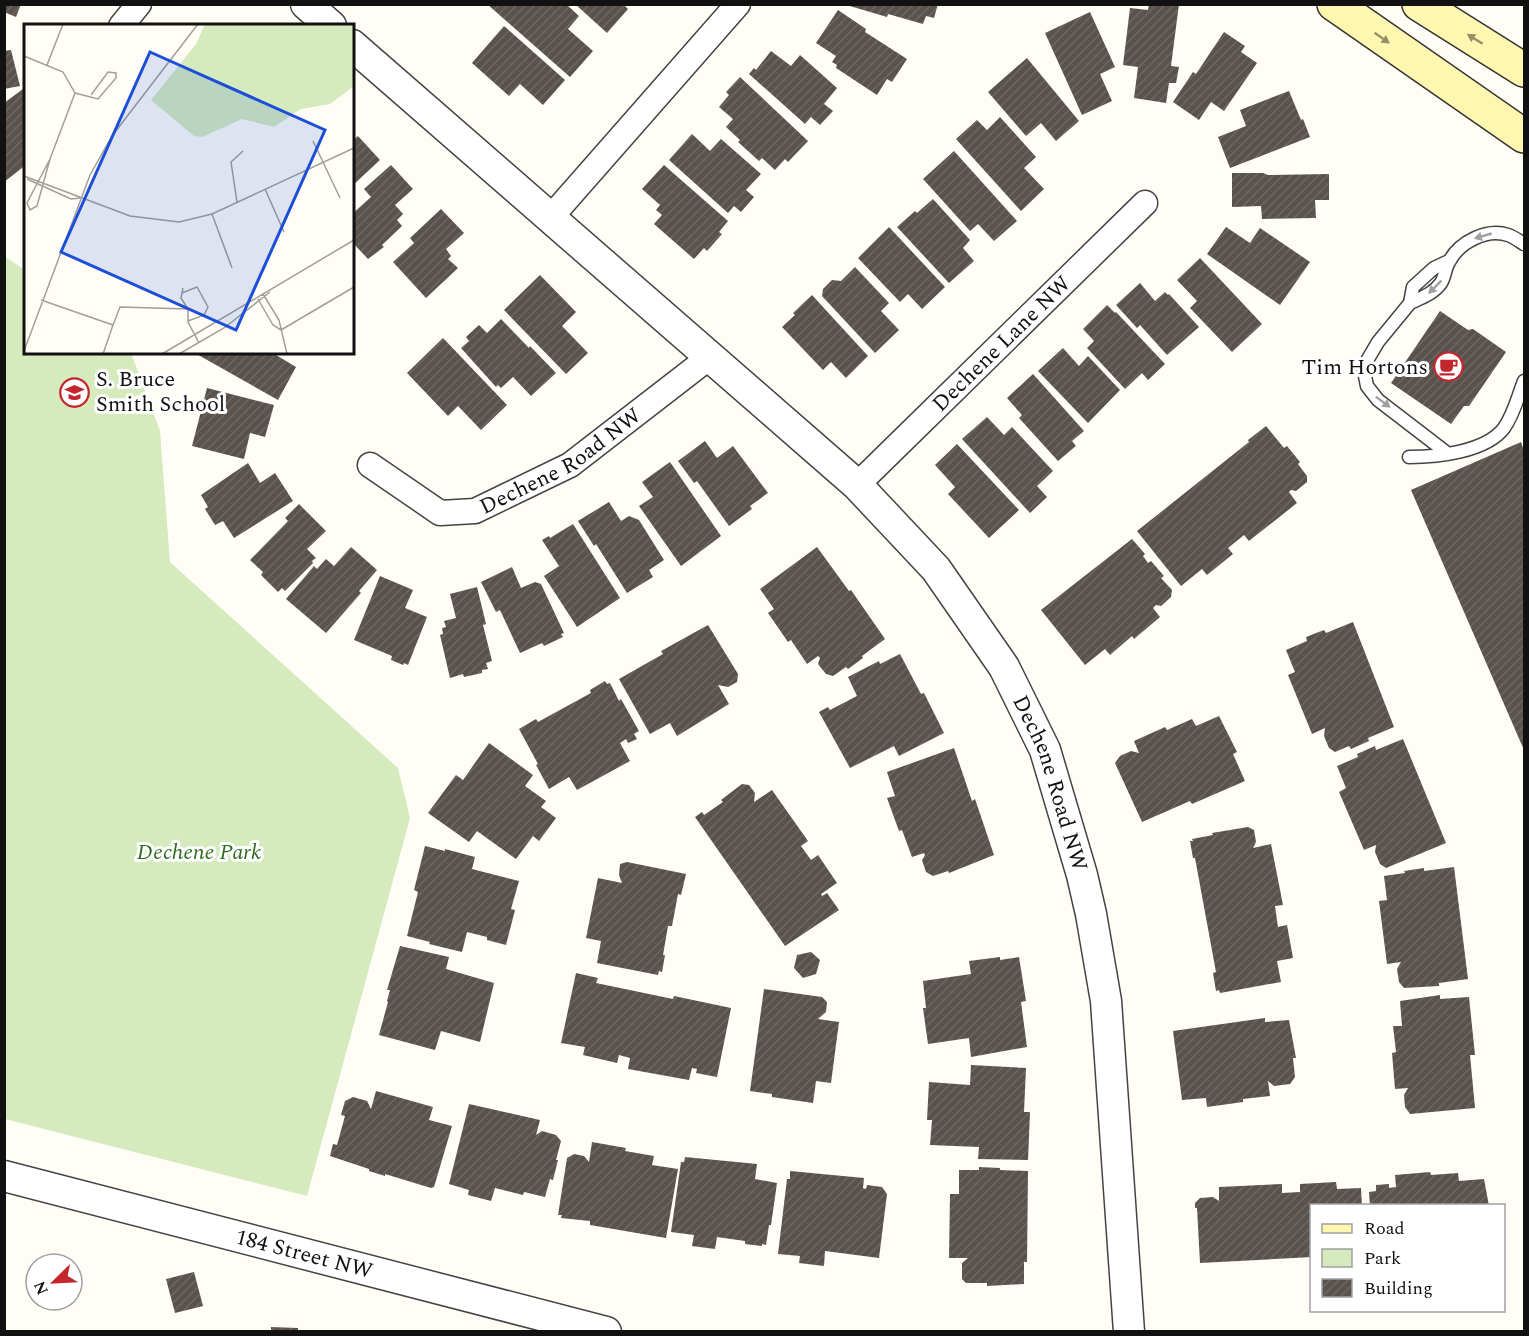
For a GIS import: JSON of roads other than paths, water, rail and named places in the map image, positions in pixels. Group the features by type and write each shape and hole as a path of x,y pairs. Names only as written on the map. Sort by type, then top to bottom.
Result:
{"main road":[{"path":"1334,4 1524,136"},
{"path":"1419,4 1524,70"}],"street":[{"path":"123,24 139,4"},
{"path":"306,4 329,24"},
{"path":"551,217 738,4"},
{"name":"Dechene Road NW","path":"354,47 857,484 943,579 1004,667 1045,750 1082,875 1091,914 1106,1000 1129,1332"},
{"name":"Dechene Lane NW","path":"857,484 1145,203"},
{"name":"Dechene Road NW","path":"370,465 440,513 475,511 570,465 711,356"},
{"name":"184 Street NW","path":"4,1176 606,1332"}],"lane":[{"path":"1447,453 1378,400 1367,386 1364,377 1365,364 1371,352 1410,303 1429,294 1442,283 1449,261 1464,244 1486,234 1508,235 1524,244"},
{"path":"1409,457 1447,453 1484,444 1503,429 1524,381"}],"place":[{"name":"Tim Hortons","path":"1449,367"},
{"name":"S. Bruce Smith School","path":"75,392"}],"park label":[{"name":"Dechene Park","path":"199,852"}]}
